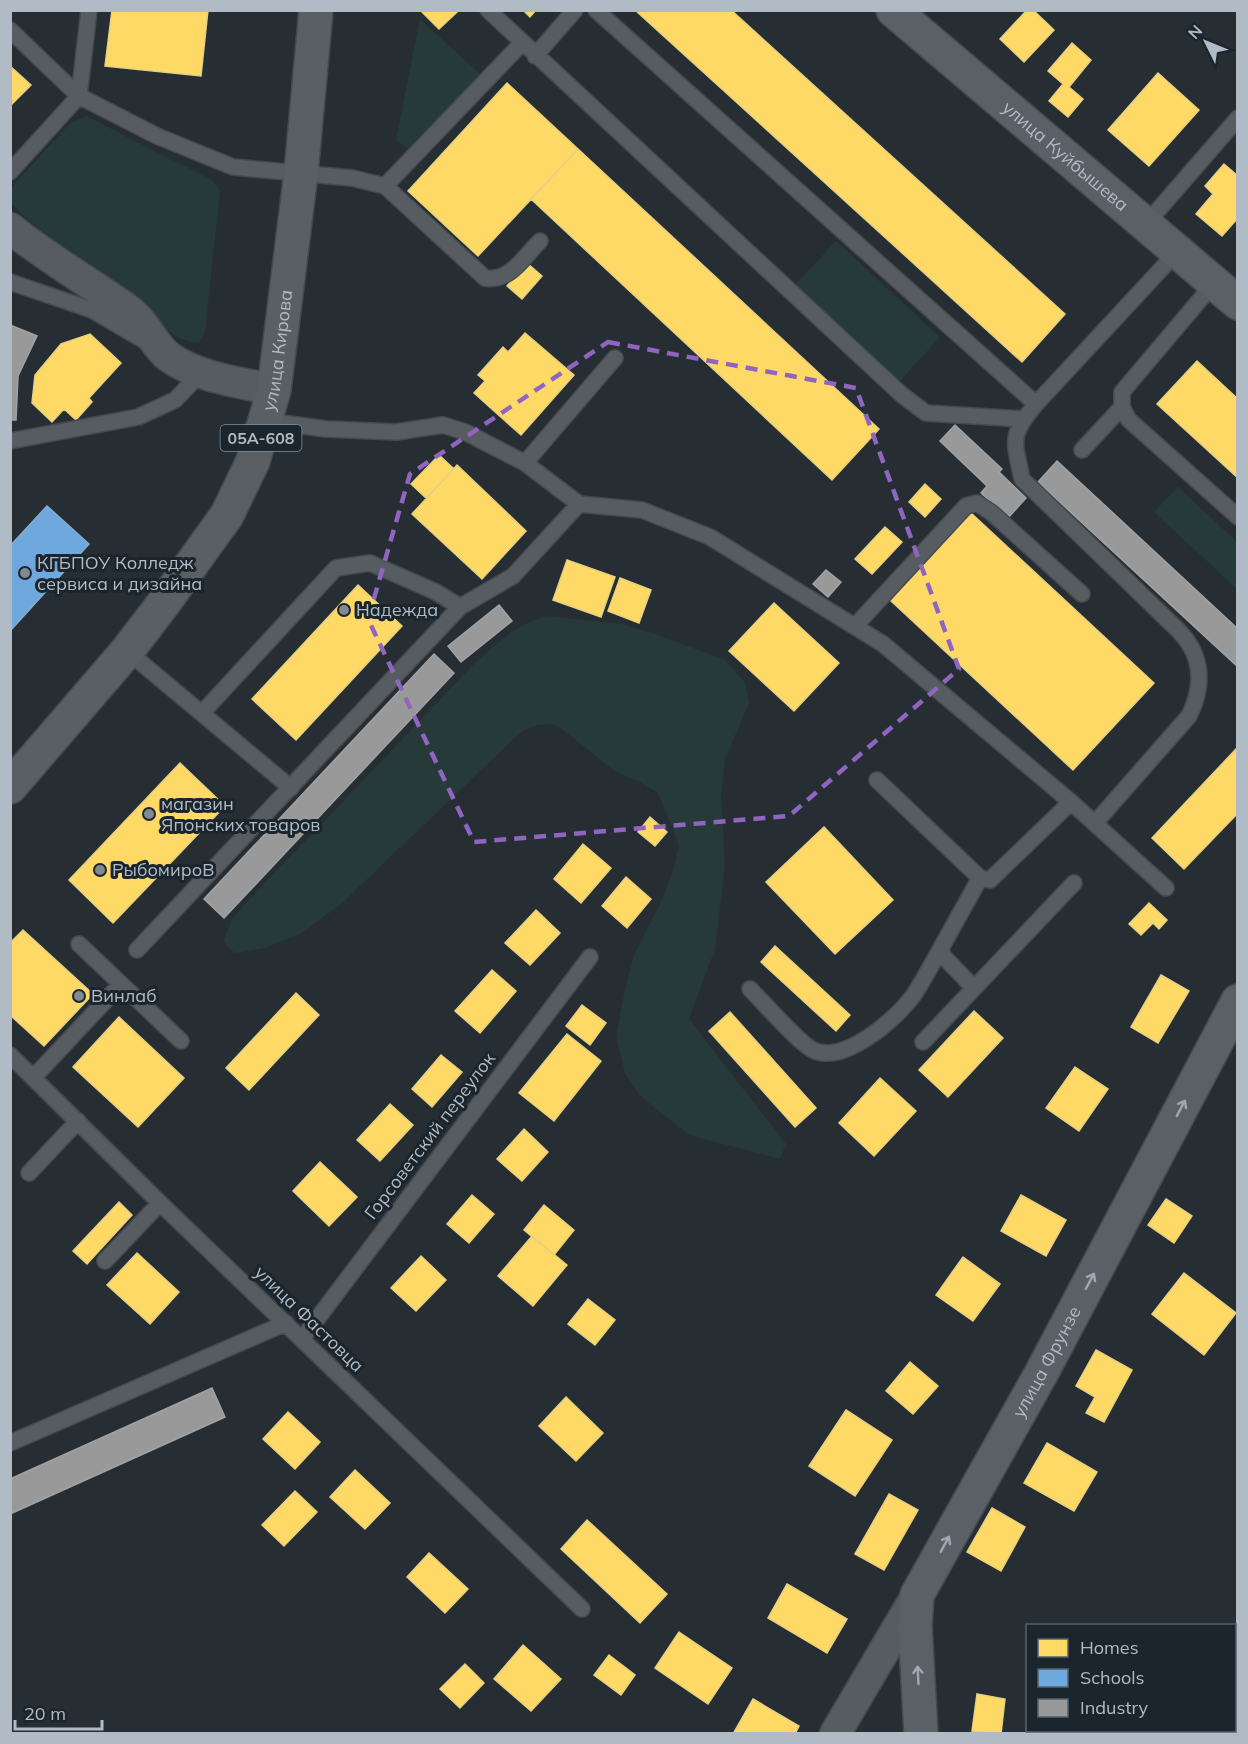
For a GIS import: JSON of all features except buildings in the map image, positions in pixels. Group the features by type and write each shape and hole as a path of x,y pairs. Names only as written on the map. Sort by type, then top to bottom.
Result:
{"main road":[{"name":"улица Кирова","path":"10,787 127,651 227,515 253,461 270,406 302,172 316,10"},
{"name":"улица Куйбышева","path":"893,10 1226,293"},
{"name":"улица Фрунзе","path":"921,1734 915,1626 917,1594 1042,1372 1238,1001"}],"street":[{"path":"10,228 38,251 129,310 151,332 168,356 270,406"},
{"path":"835,1734 917,1594"}],"lane":[{"path":"10,172 79,96 89,10"},
{"path":"488,10 522,44 910,401 926,412 1023,419"},
{"path":"535,56 575,10"},
{"path":"596,10 1036,404"},
{"path":"10,30 79,96 157,136 233,167 352,178 385,186 484,278 498,280 506,276 540,241"},
{"path":"385,186 522,44"},
{"path":"1146,224 1238,117"},
{"path":"1095,823 1189,716 1196,701 1199,670 1190,642 1022,479 1015,450 1015,436 1023,419 1036,404 1178,251"},
{"path":"10,282 92,310 168,356"},
{"path":"1226,293 1122,392 1122,407 1129,420 1238,517"},
{"path":"525,463 615,358"},
{"path":"10,441 138,417 175,400 201,373"},
{"path":"270,406 326,429 396,432 443,425 465,432 525,463 579,504 642,510 710,537 856,625 883,644 1071,802 1166,888"},
{"path":"1082,450 1122,407"},
{"path":"856,625 966,506 977,503 1082,594"},
{"path":"137,951 460,607 513,576 579,504"},
{"path":"202,713 336,568 370,563 436,592 460,607"},
{"path":"127,651 291,788"},
{"path":"877,780 980,878 990,880 1071,802"},
{"path":"750,989 811,1050 832,1052 851,1047 886,1024 912,996 980,878"},
{"path":"923,1042 1074,883"},
{"path":"79,944 181,1041"},
{"path":"941,948 943,956 974,988"},
{"name":"Горсоветский переулок","path":"302,1339 590,957"},
{"path":"33,1078 121,984"},
{"name":"улица Фастовца","path":"13,1062 78,1121 160,1203 582,1609"},
{"path":"29,1173 78,1121"},
{"path":"105,1260 160,1203"},
{"path":"10,1443 286,1323"}],"highlighted area":[{"path":"608,342 856,388 959,669 789,816 474,842 368,619 410,474"}],"green space":[{"path":"420,19 480,74 409,150 396,140"},
{"path":"86,116 212,180 220,191 205,333 199,342 180,338 172,333 137,298 106,274 40,230 11,203 10,189 71,122"},
{"path":"836,241 940,337 899,382 794,286"},
{"path":"1178,487 1237,542 1237,589 1154,512"},
{"path":"548,616 621,624 653,633 725,660 745,682 749,703 725,759 721,796 725,864 715,949 689,1019 786,1144 780,1159 689,1135 640,1096 625,1073 616,1036 624,994 634,955 663,898 674,868 679,845 658,793 639,781 616,772 558,726 538,725 520,733 340,905 300,934 265,948 236,953 229,949 224,940 231,921 244,905 474,664 517,629"}],"place":[{"name":"КГБПОУ Колледж сервиса и дизайна","path":"25,573"},
{"name":"Надежда","path":"344,610"},
{"name":"магазин Японских товаров","path":"149,814"},
{"name":"РыбомироВ","path":"100,870"},
{"name":"Винлаб","path":"79,996"}]}
